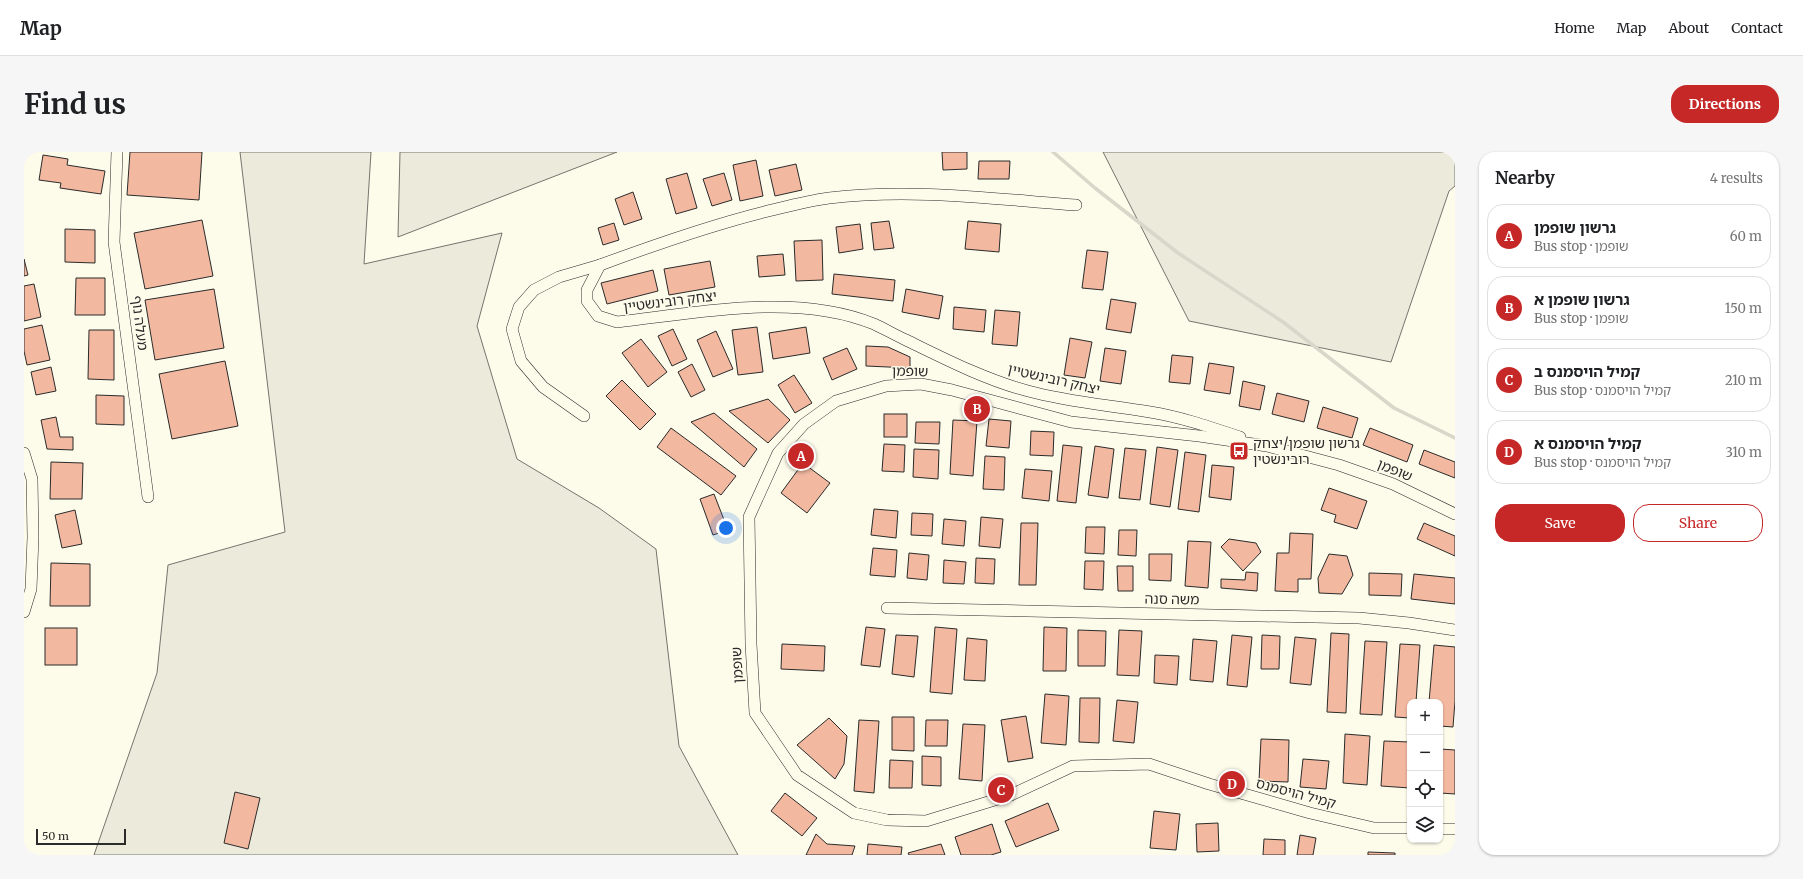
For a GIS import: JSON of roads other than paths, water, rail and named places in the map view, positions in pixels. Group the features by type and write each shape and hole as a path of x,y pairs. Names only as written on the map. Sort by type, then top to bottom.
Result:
{"street":[{"name":"מעלה נוף","path":"117,152 114,242 148,498"},
{"path":"584,416 543,387 521,361 512,330 519,306 534,290 559,277 600,265 647,247 732,220 792,205 828,198 879,194 929,193 1076,205"},
{"name":"יצחק רובינשטיין","path":"600,265 588,290 587,301 598,316 618,322 744,307 826,310 845,314 874,324 992,380 1028,391 1067,400 1151,412 1192,420 1267,446"},
{"name":"שופמן","path":"854,813 797,775 755,713 751,644 750,518 778,453 804,424 836,401 886,386 921,384 952,390 1071,422 1199,436 1267,446 1339,465 1392,484 1455,514"},
{"path":"1192,420 1199,436"},
{"path":"24,453 32,479 33,538 31,589 24,612"},
{"name":"משה סנה","path":"887,608 1359,618 1409,623 1455,630"},
{"name":"קמיל הויסמנס","path":"854,813 887,820 926,821 1011,795 1073,766 1149,764 1209,784 1310,813 1374,828 1407,828"},
{"path":"1443,829 1455,829"}],"waterway":[{"path":"1053,152 1095,188 1178,253 1283,322 1394,408 1455,438"}],"place":[{"name":"גרשון שופמן א","path":"977,409"},
{"name":"גרשון שופמן/יצחק רובינשטין","path":"1239,451"},
{"name":"גרשון שופמן","path":"801,456"},
{"name":"קמיל הויסמנס א","path":"1232,784"},
{"name":"קמיל הויסמנס ב","path":"1001,790"}]}
